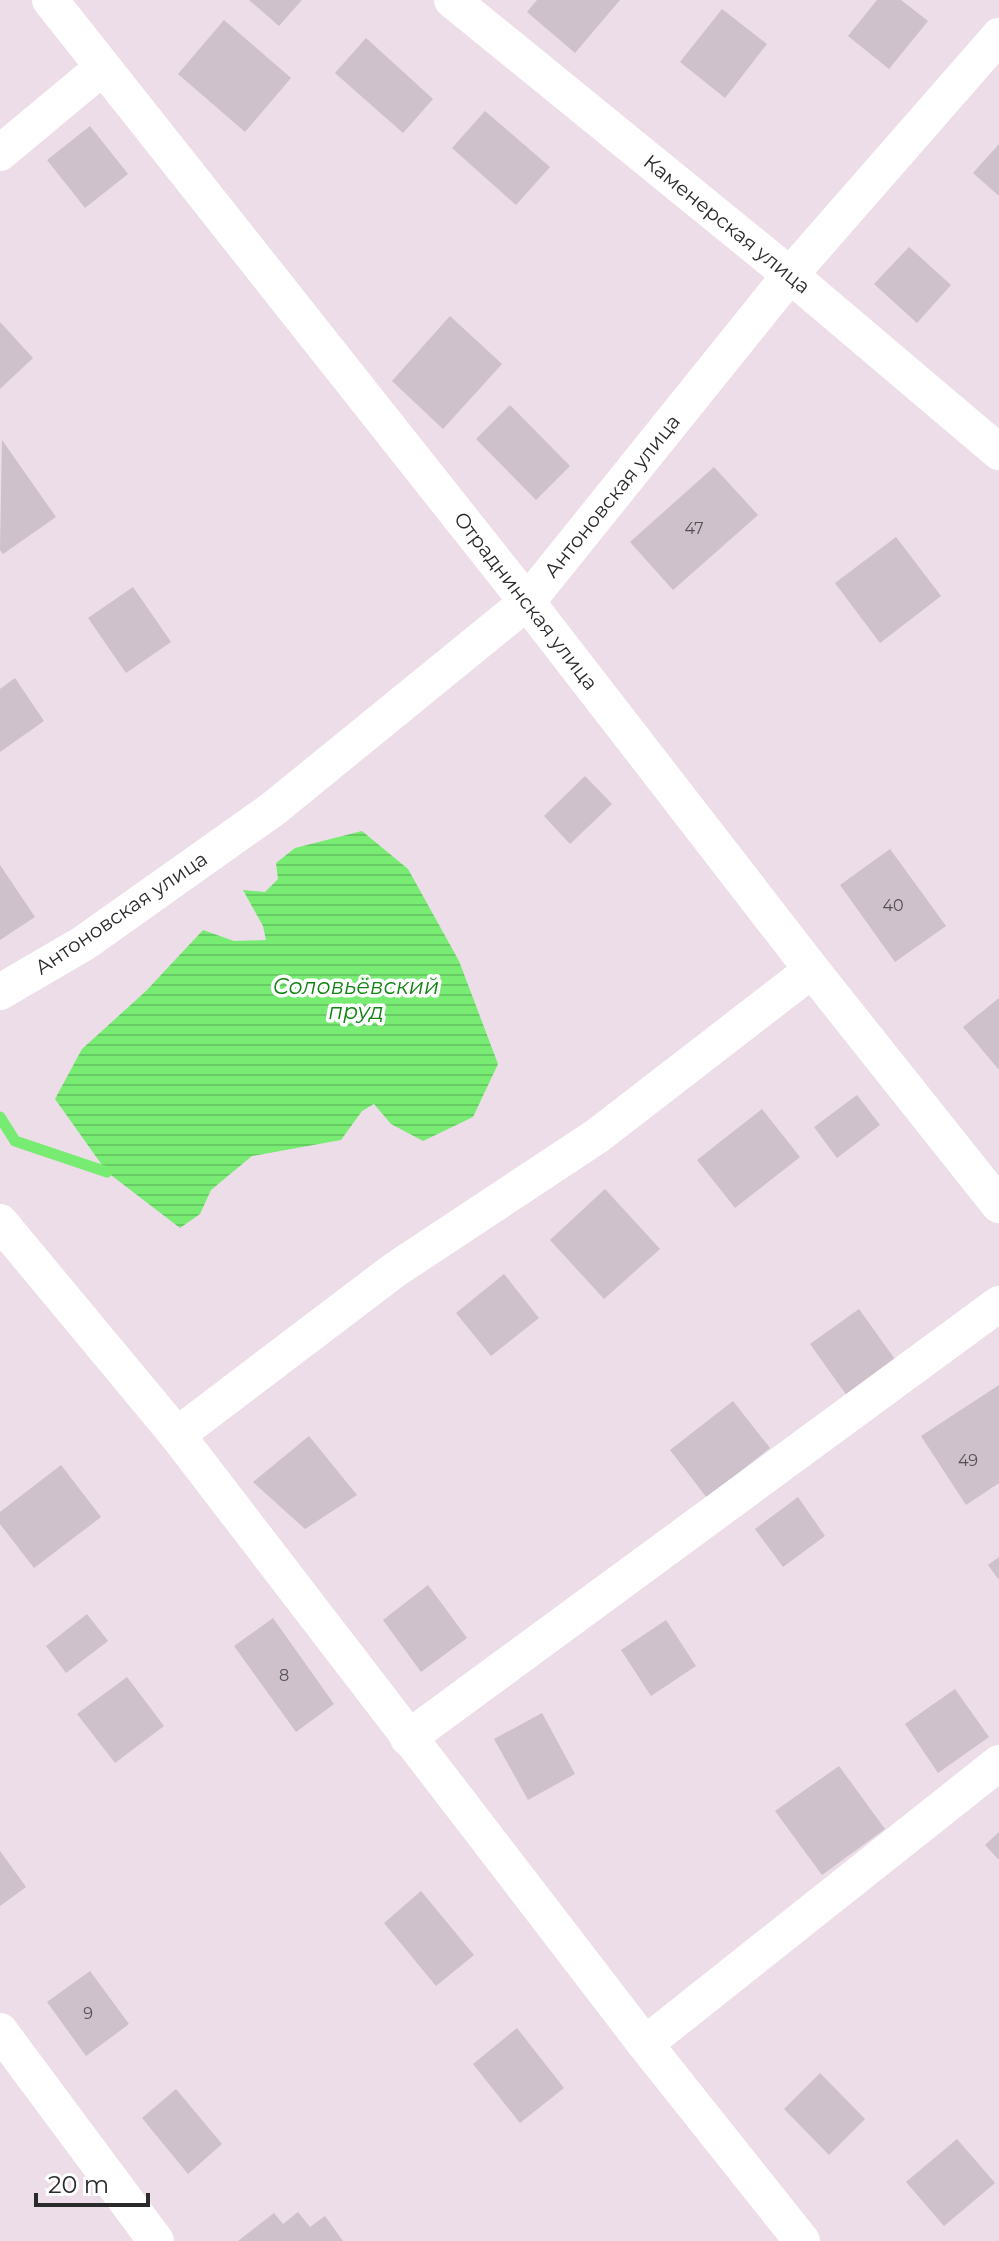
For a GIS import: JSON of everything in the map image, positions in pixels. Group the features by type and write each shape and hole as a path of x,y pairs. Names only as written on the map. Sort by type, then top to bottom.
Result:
{"street":[{"name":"Отраднинская улица","path":"50,0 999,1205"},
{"name":"Каменерская улица","path":"452,0 790,275 999,452"},
{"name":"Антоновская улица","path":"0,992 84,943 273,809 527,602 790,275 999,36"},
{"path":"0,153 102,68"},
{"path":"177,1435 396,1269 597,1136 812,970"},
{"path":"0,1222 177,1435 645,2044 802,2241"},
{"path":"408,1738 999,1304"},
{"path":"645,2044 999,1763"},
{"path":"0,2031 156,2241"}],"water":[{"name":"Соловьёвский пруд","path":"362,831 408,869 459,961 498,1064 473,1117 423,1141 391,1124 374,1104 362,1111 341,1140 252,1156 211,1190 200,1214 180,1228 107,1172 55,1099 82,1049 146,991 203,930 234,941 266,940 263,926 243,890 265,892 278,879 276,863 295,848"}],"building":[{"path":"249,0 302,0 279,26"},
{"path":"537,0 620,0 575,53 527,12"},
{"path":"877,0 901,0 928,21 889,69 848,36"},
{"path":"722,9 767,44 725,98 680,62"},
{"path":"224,20 291,78 245,132 178,74"},
{"path":"366,38 433,99 403,133 335,73"},
{"path":"485,111 550,167 516,205 452,148"},
{"path":"90,126 128,174 85,208 47,160"},
{"path":"999,144 999,196 973,173"},
{"path":"909,247 951,285 917,323 874,284"},
{"path":"450,316 502,364 443,429 392,381"},
{"path":"0,322 33,358 0,389"},
{"path":"510,405 570,466 536,500 476,439"},
{"path":"2,440 56,517 3,554 0,550"},
{"path":"714,467 758,515 673,590 630,542"},
{"path":"896,537 941,596 880,643 835,583"},
{"path":"133,587 171,642 126,673 88,618"},
{"path":"15,678 44,721 0,752 0,689"},
{"path":"585,776 612,804 570,844 544,816"},
{"path":"890,849 946,926 895,962 840,885"},
{"path":"0,865 35,917 0,940"},
{"path":"999,998 999,1070 963,1027"},
{"path":"857,1095 880,1125 837,1158 814,1127"},
{"path":"762,1109 800,1157 735,1208 697,1160"},
{"path":"605,1189 660,1249 604,1299 550,1240"},
{"path":"504,1274 539,1318 491,1356 456,1313"},
{"path":"859,1309 904,1372 855,1407 810,1344"},
{"path":"999,1385 999,1483 966,1505 921,1436"},
{"path":"733,1401 770,1448 707,1498 670,1450"},
{"path":"309,1436 357,1495 305,1529 253,1482"},
{"path":"61,1465 101,1517 34,1568 0,1524 0,1512"},
{"path":"798,1497 825,1536 783,1567 755,1529"},
{"path":"999,1557 999,1580 988,1565"},
{"path":"428,1585 467,1638 421,1672 383,1620"},
{"path":"87,1614 108,1641 66,1673 46,1646"},
{"path":"273,1618 334,1704 296,1732 234,1646"},
{"path":"666,1620 696,1666 651,1696 621,1650"},
{"path":"127,1677 164,1726 115,1763 77,1714"},
{"path":"955,1689 989,1737 938,1773 905,1724"},
{"path":"542,1713 575,1774 528,1800 494,1739"},
{"path":"839,1766 885,1829 822,1875 775,1811"},
{"path":"999,1832 999,1860 985,1845"},
{"path":"0,1851 26,1887 0,1906"},
{"path":"421,1891 474,1955 436,1986 384,1923"},
{"path":"90,1971 129,2024 86,2056 47,2002"},
{"path":"517,2028 564,2088 520,2123 473,2064"},
{"path":"820,2073 865,2119 829,2155 784,2109"},
{"path":"176,2089 222,2144 188,2174 142,2118"},
{"path":"957,2139 995,2183 944,2226 906,2182"},
{"path":"298,2212 310,2227 325,2216 343,2241 238,2241 274,2213 283,2224"}],"waterway":[{"path":"0,1117 15,1141 107,1172"}]}
